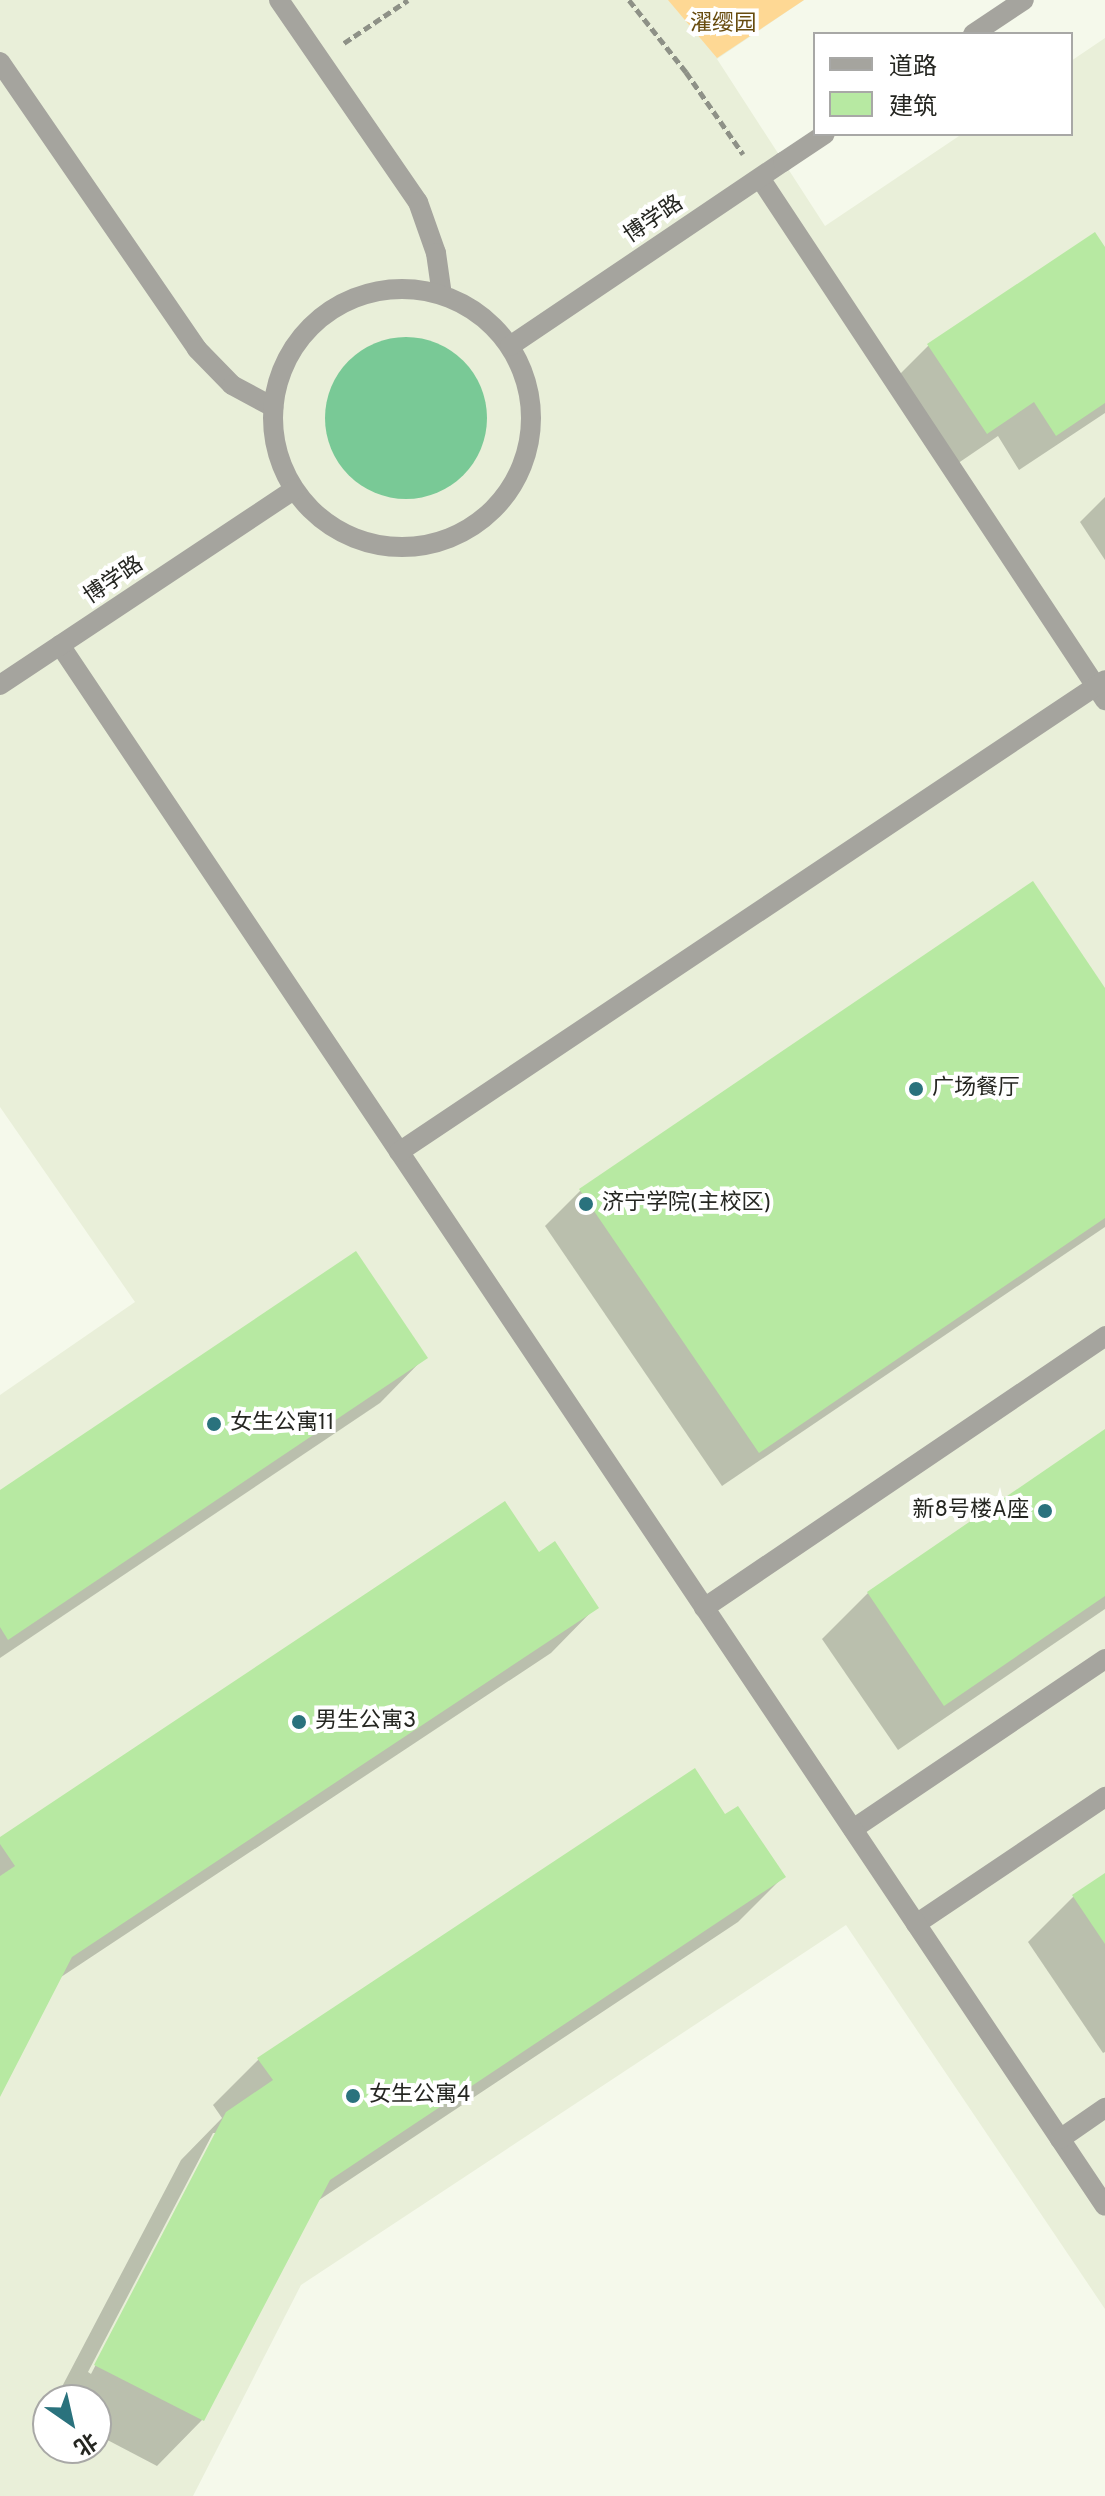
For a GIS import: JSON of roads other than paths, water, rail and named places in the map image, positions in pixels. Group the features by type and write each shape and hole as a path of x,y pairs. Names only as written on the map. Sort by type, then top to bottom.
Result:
{"street":[{"path":"279,0 418,202 436,253 442,295"},
{"path":"976,32 1024,0"},
{"path":"0,62 197,349 232,385 273,407"},
{"name":"博学路","path":"510,346 822,136"},
{"path":"399,1152 1102,689 760,178"},
{"path":"413,289 442,295 469,307 492,324 510,346 523,372 531,400 532,429 514,484 496,507 474,526 448,539 420,547 377,544 336,530 312,512 294,490 281,465 274,436 273,407 279,379 291,353 308,329 331,310 356,297 384,290 413,289"},
{"name":"博学路","path":"0,685 294,490"},
{"path":"60,645 1105,2206"},
{"path":"704,1608 1105,1336"},
{"path":"853,1829 1105,1659"},
{"path":"916,1924 1105,1797"},
{"path":"1060,2139 1105,2108"}],"place":[{"name":"广场餐厅","path":"916,1089"},
{"name":"济宁学院(主校区)","path":"586,1204"},
{"name":"女生公寓11","path":"214,1424"},
{"name":"新8号楼A座","path":"1045,1511"},
{"name":"男生公寓3","path":"299,1722"},
{"name":"女生公寓4","path":"353,2096"}],"park label":[{"name":"濯缨园","path":"723,25"}]}
